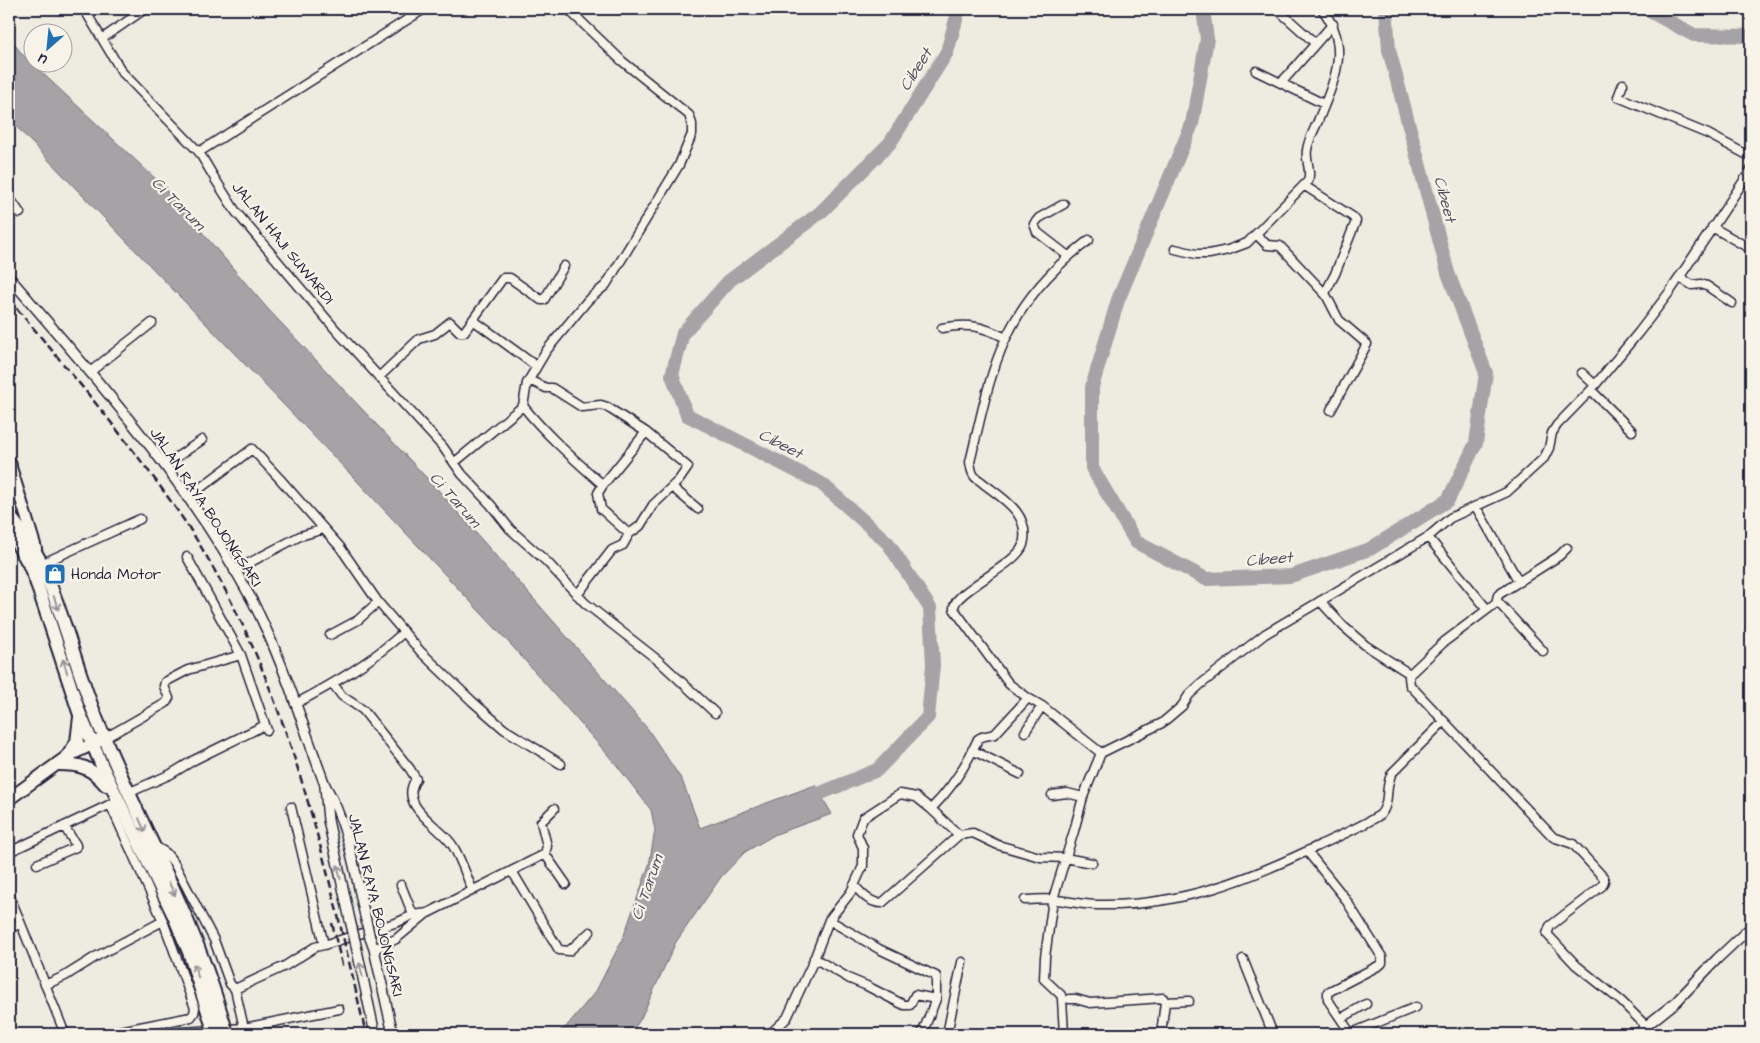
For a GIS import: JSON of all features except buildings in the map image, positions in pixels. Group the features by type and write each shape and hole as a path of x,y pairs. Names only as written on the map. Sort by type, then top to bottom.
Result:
{"highway":[{"path":"9,514 41,564 84,690 107,743 119,799"},
{"path":"9,529 29,564 36,581 94,749 174,916 216,1016 227,1034"},
{"path":"80,712 77,742 63,760 82,765 102,780 119,799 151,844 204,960 216,1016 215,1034"}],"main road":[{"path":"9,466 41,564"},
{"path":"9,799 63,760 76,760 107,743"}],"street":[{"name":"JALAN HAJI SUWARDI","path":"84,9 122,72 199,152 228,202 236,212 336,330 443,447 462,474 510,529 547,562 577,595 659,661 715,714"},
{"path":"103,38 145,9"},
{"path":"199,152 424,9"},
{"path":"568,9 622,61 689,116 692,124 692,134 680,165 606,285 588,300 546,351 536,366 524,394 523,406 533,418 603,485"},
{"path":"1175,249 1196,254 1209,254 1247,243 1305,186 1310,173 1307,149 1333,81 1339,55 1339,45 1333,24 1322,9"},
{"path":"1277,10 1314,43"},
{"path":"1281,83 1314,43 1333,24"},
{"path":"1256,71 1324,104"},
{"path":"1622,84 1618,94 1618,97 1621,99 1708,134 1751,157"},
{"path":"1064,1034 1061,994 1046,982 1044,976 1053,899 1083,798 1101,753 1162,723 1182,706 1189,695 1201,684 1265,634 1428,537 1450,518 1507,492 1544,458 1554,429 1593,388 1633,340 1680,277 1751,170"},
{"path":"1305,186 1353,217 1356,221 1325,294"},
{"path":"9,197 20,213"},
{"path":"1064,204 1038,218 1034,224 1037,232 1068,256"},
{"path":"1712,227 1749,248"},
{"path":"1256,234 1267,245 1280,246 1325,294 1338,320 1367,344 1331,410"},
{"path":"1089,240 1068,256 1023,308 1006,338 985,398 970,462 974,477 1007,501 1017,511 1024,530 1022,546 1019,552 972,587 953,606 1009,684 1042,706 1101,753"},
{"path":"379,377 419,340 435,334 450,322 460,332 464,332 503,278 510,278 543,301 548,296 564,266"},
{"name":"JALAN RAYA BOJONGSARI","path":"9,277 135,425 165,465 234,571 266,629 325,785 335,803 345,834 394,1034"},
{"path":"1680,277 1692,285 1701,284 1708,286 1732,303"},
{"path":"473,320 536,366"},
{"path":"90,372 152,323"},
{"path":"942,328 958,325 985,328 1006,338"},
{"path":"1582,373 1632,431"},
{"path":"529,380 546,388 552,388 582,407 604,405 646,432 688,468 679,480 653,505 640,526 630,534 623,545 612,550 577,595"},
{"path":"455,462 523,406"},
{"path":"630,534 600,509 598,493 646,432"},
{"path":"165,465 202,440"},
{"path":"187,498 252,449 340,547 378,602 421,652 478,707 504,728 561,764"},
{"path":"672,487 698,509"},
{"path":"1476,507 1519,582"},
{"path":"41,564 140,520"},
{"path":"234,571 300,536 324,529"},
{"path":"1428,537 1487,609"},
{"path":"1567,548 1559,556 1498,594 1497,601 1444,642 1408,677 1410,685 1553,837 1573,844 1604,878 1602,886 1550,926 1547,934 1576,965 1621,1002 1646,1026"},
{"path":"9,852 171,774 194,760 266,727 241,655 187,557"},
{"path":"1497,601 1543,651"},
{"path":"330,635 358,620 378,602"},
{"path":"1320,602 1365,645 1410,674"},
{"path":"295,704 333,684 384,650 404,632"},
{"path":"107,743 166,703 169,698 164,686 165,682 188,670 241,655"},
{"path":"333,684 342,696 363,710 410,769 416,779 412,784 412,799 418,810 451,843 472,889"},
{"path":"931,809 942,798 960,772 978,738 982,735 990,736 995,734 1028,698"},
{"path":"1025,732 1042,706"},
{"path":"1025,900 1053,899 1096,905 1152,902 1177,898 1228,885 1307,851 1380,815 1386,808 1388,781 1392,773 1444,721"},
{"path":"972,750 1020,774"},
{"name":"JALAN RAYA BOJONGSARI","path":"325,785 328,820 376,1034"},
{"path":"1052,794 1067,793 1083,798"},
{"path":"770,1034 787,1018 829,920 854,885 863,866 863,848 857,834 863,818 900,794 916,797 959,835"},
{"path":"104,1034 191,1017 194,1013 194,1004 162,921 119,799"},
{"path":"291,806 324,945"},
{"path":"554,809 541,822 547,846 546,854 566,884"},
{"path":"37,864 76,847 64,826"},
{"path":"854,885 865,897 876,903 882,903 959,835 973,833 998,845 1032,855 1092,863"},
{"path":"151,844 166,853 174,863 214,940 230,984 235,989 244,1028"},
{"path":"1307,851 1344,897 1382,957 1380,965 1328,992 1328,1000 1342,1018 1350,1034 1416,1007"},
{"path":"374,949 396,939 428,913 472,889 546,854"},
{"path":"512,871 559,950 568,951 590,932"},
{"path":"401,885 413,915"},
{"path":"9,894 65,1034"},
{"path":"345,900 360,896"},
{"path":"235,989 284,966 315,947 398,922 413,915 428,913"},
{"path":"829,920 880,950 936,976 936,999 922,1034"},
{"path":"45,985 162,921"},
{"path":"398,922 403,932"},
{"path":"9,928 21,924"},
{"path":"1638,1034 1676,1002 1717,959 1751,928"},
{"path":"814,958 850,979 904,1005 910,1005 915,995 936,999"},
{"path":"1243,959 1273,1034"},
{"path":"947,1034 962,962"},
{"path":"1069,999 1090,1003 1164,998 1161,1034"},
{"path":"1165,1002 1189,1001"},
{"path":"1342,1018 1366,1004"},
{"path":"152,1034 244,1028 340,1009"}],"water":[{"name":"Ci Tarum","path":"9,37 22,54 22,72 41,72 159,182 267,308 439,491 647,728 682,780 700,828 815,785 832,814 776,834 745,852 721,877 676,942 640,1020 630,1034 554,1034 565,1028 596,991 623,938 649,865 655,830 651,810 615,763 513,647 357,481 9,119"}],"waterway":[{"name":"Cibeet","path":"804,800 877,770 928,717 933,665 930,608 888,543 822,484 687,415 672,375 683,333 729,281 821,212 890,143 947,52 959,9"},
{"name":"Cibeet","path":"1203,9 1207,39 1192,124 1118,300 1092,387 1092,468 1136,542 1206,579 1291,576 1370,549 1448,500 1476,443 1486,373 1448,273 1389,50 1386,9"},
{"name":"Cibeet","path":"1646,9 1694,35 1751,36"}],"railway":[{"path":"9,299 114,426 172,502 202,548 240,619 265,676 305,793 322,853 366,1034"},
{"path":"332,923 343,969"}],"place":[{"name":"Honda Motor","path":"55,574"}]}
